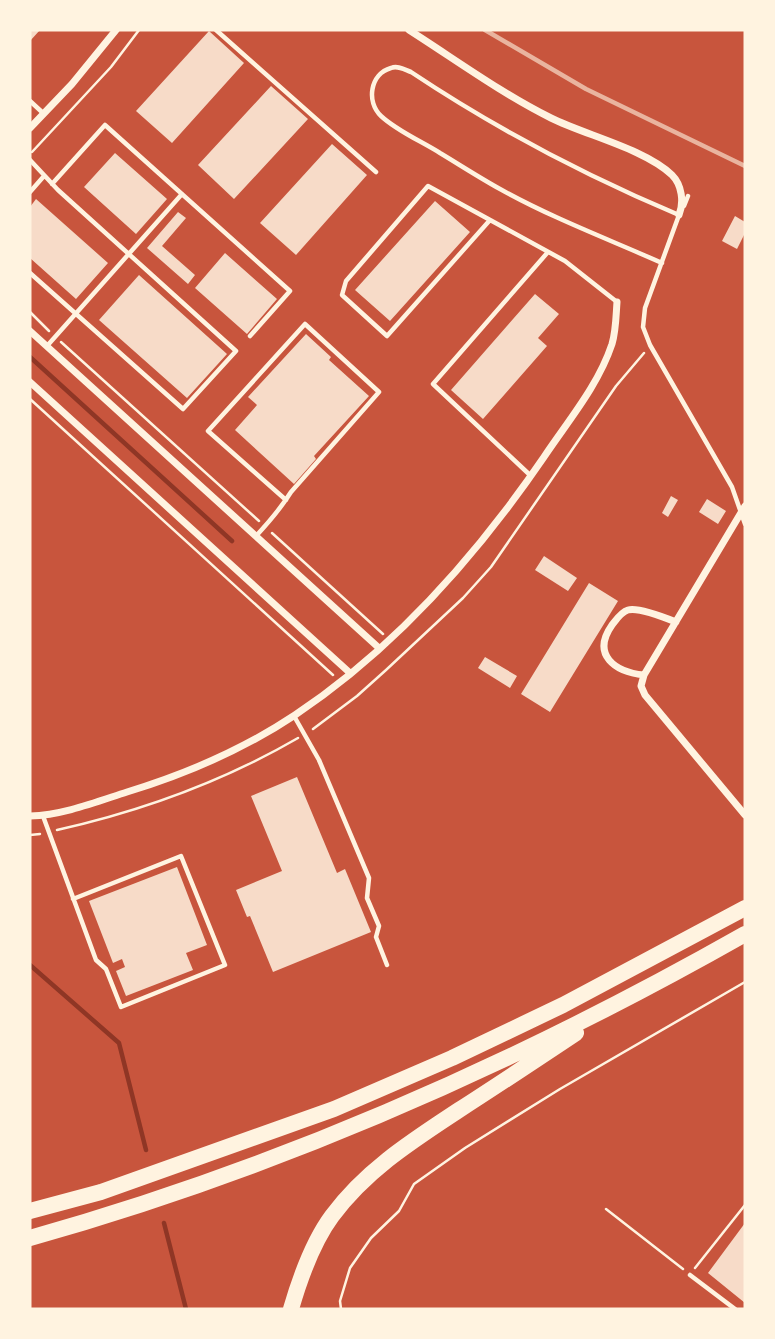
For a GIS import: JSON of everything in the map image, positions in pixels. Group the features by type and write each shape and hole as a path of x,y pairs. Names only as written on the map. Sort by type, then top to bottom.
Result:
{"highway":[{"path":"30,1212 100,1192 334,1109 453,1058 563,1005 745,908"},
{"path":"30,1238 106,1217 346,1130 463,1079 628,999 745,934"},
{"path":"291,1309 307,1262 331,1217 387,1159 413,1139 628,999"}],"street":[{"path":"30,128 116,30"},
{"path":"409,30 547,116 661,167 674,177 681,191 680,212"},
{"path":"30,816 43,816 92,803 184,772 230,752 294,716 341,682 389,639 463,564 531,475 598,377 613,342 618,302"},
{"path":"30,331 379,648"},
{"path":"30,382 350,673"},
{"path":"743,509 644,675 641,685 645,695 745,815"},
{"path":"644,675 628,674 613,664 604,650 606,634 620,614 628,610 676,622"}],"lane":[{"path":"216,30 376,172"},
{"path":"662,263 500,189 407,133 374,107 371,95 374,83 380,73 391,68 399,67 411,72 505,132 614,187 680,212"},
{"path":"30,101 44,114"},
{"path":"52,184 106,125 290,292 250,335"},
{"path":"30,160 52,184 236,351 183,410 30,273"},
{"path":"30,192 44,176"},
{"path":"490,220 387,336 342,295 346,281 428,186 565,261 618,302"},
{"path":"47,346 182,194"},
{"path":"688,196 645,308 643,327 646,337 732,487 743,509 745,524"},
{"path":"531,475 433,384 548,252"},
{"path":"256,536 379,392 304,324 208,431 286,500"},
{"path":"294,716 319,760 369,878 367,898 379,926 376,937 387,965"},
{"path":"43,816 73,899 96,960 106,969 121,1007 225,965 181,856 73,899"},
{"path":"690,1275 735,1309"}],"path":[{"path":"30,154 111,68 139,30"},
{"path":"30,312 404,652"},
{"path":"30,400 357,696"},
{"path":"341,1309 340,1301 350,1268 372,1238 399,1211 414,1184 465,1148 561,1089 745,982"},
{"path":"606,1209 690,1275 745,1205"}],"building":[{"path":"30,30 40,30 30,41"},
{"path":"209,31 244,63 172,143 136,111"},
{"path":"271,86 308,119 234,199 198,165"},
{"path":"332,144 367,175 296,255 260,223"},
{"path":"115,153 167,199 136,234 84,187"},
{"path":"36,199 108,263 76,299 30,258 30,207"},
{"path":"435,201 470,232 390,321 355,290"},
{"path":"178,212 186,218 162,246 195,275 188,284 147,248"},
{"path":"735,216 745,222 745,233 737,249 722,241"},
{"path":"225,253 277,299 247,334 195,288"},
{"path":"139,275 227,354 187,398 99,320"},
{"path":"535,294 559,314 538,338 547,346 483,419 451,390"},
{"path":"306,334 331,357 329,360 369,396 314,456 316,459 294,484 235,430 257,405 248,397"},
{"path":"671,496 678,500 668,517 662,513"},
{"path":"707,499 726,511 718,524 699,512"},
{"path":"544,556 577,578 568,591 535,570"},
{"path":"589,583 618,601 550,712 521,694"},
{"path":"485,657 517,676 510,688 478,668"},
{"path":"297,777 337,873 345,869 371,932 273,972 236,890 282,871 251,796"},
{"path":"177,867 207,945 186,953 193,970 126,996 116,971 125,967 122,959 113,963 89,901"},
{"path":"745,1223 745,1303 708,1273"}],"waterway":[{"path":"30,357 232,541"},
{"path":"30,965 119,1043 146,1150"},
{"path":"164,1223 186,1309"}],"railway":[{"path":"485,30 586,89 745,166"}]}
